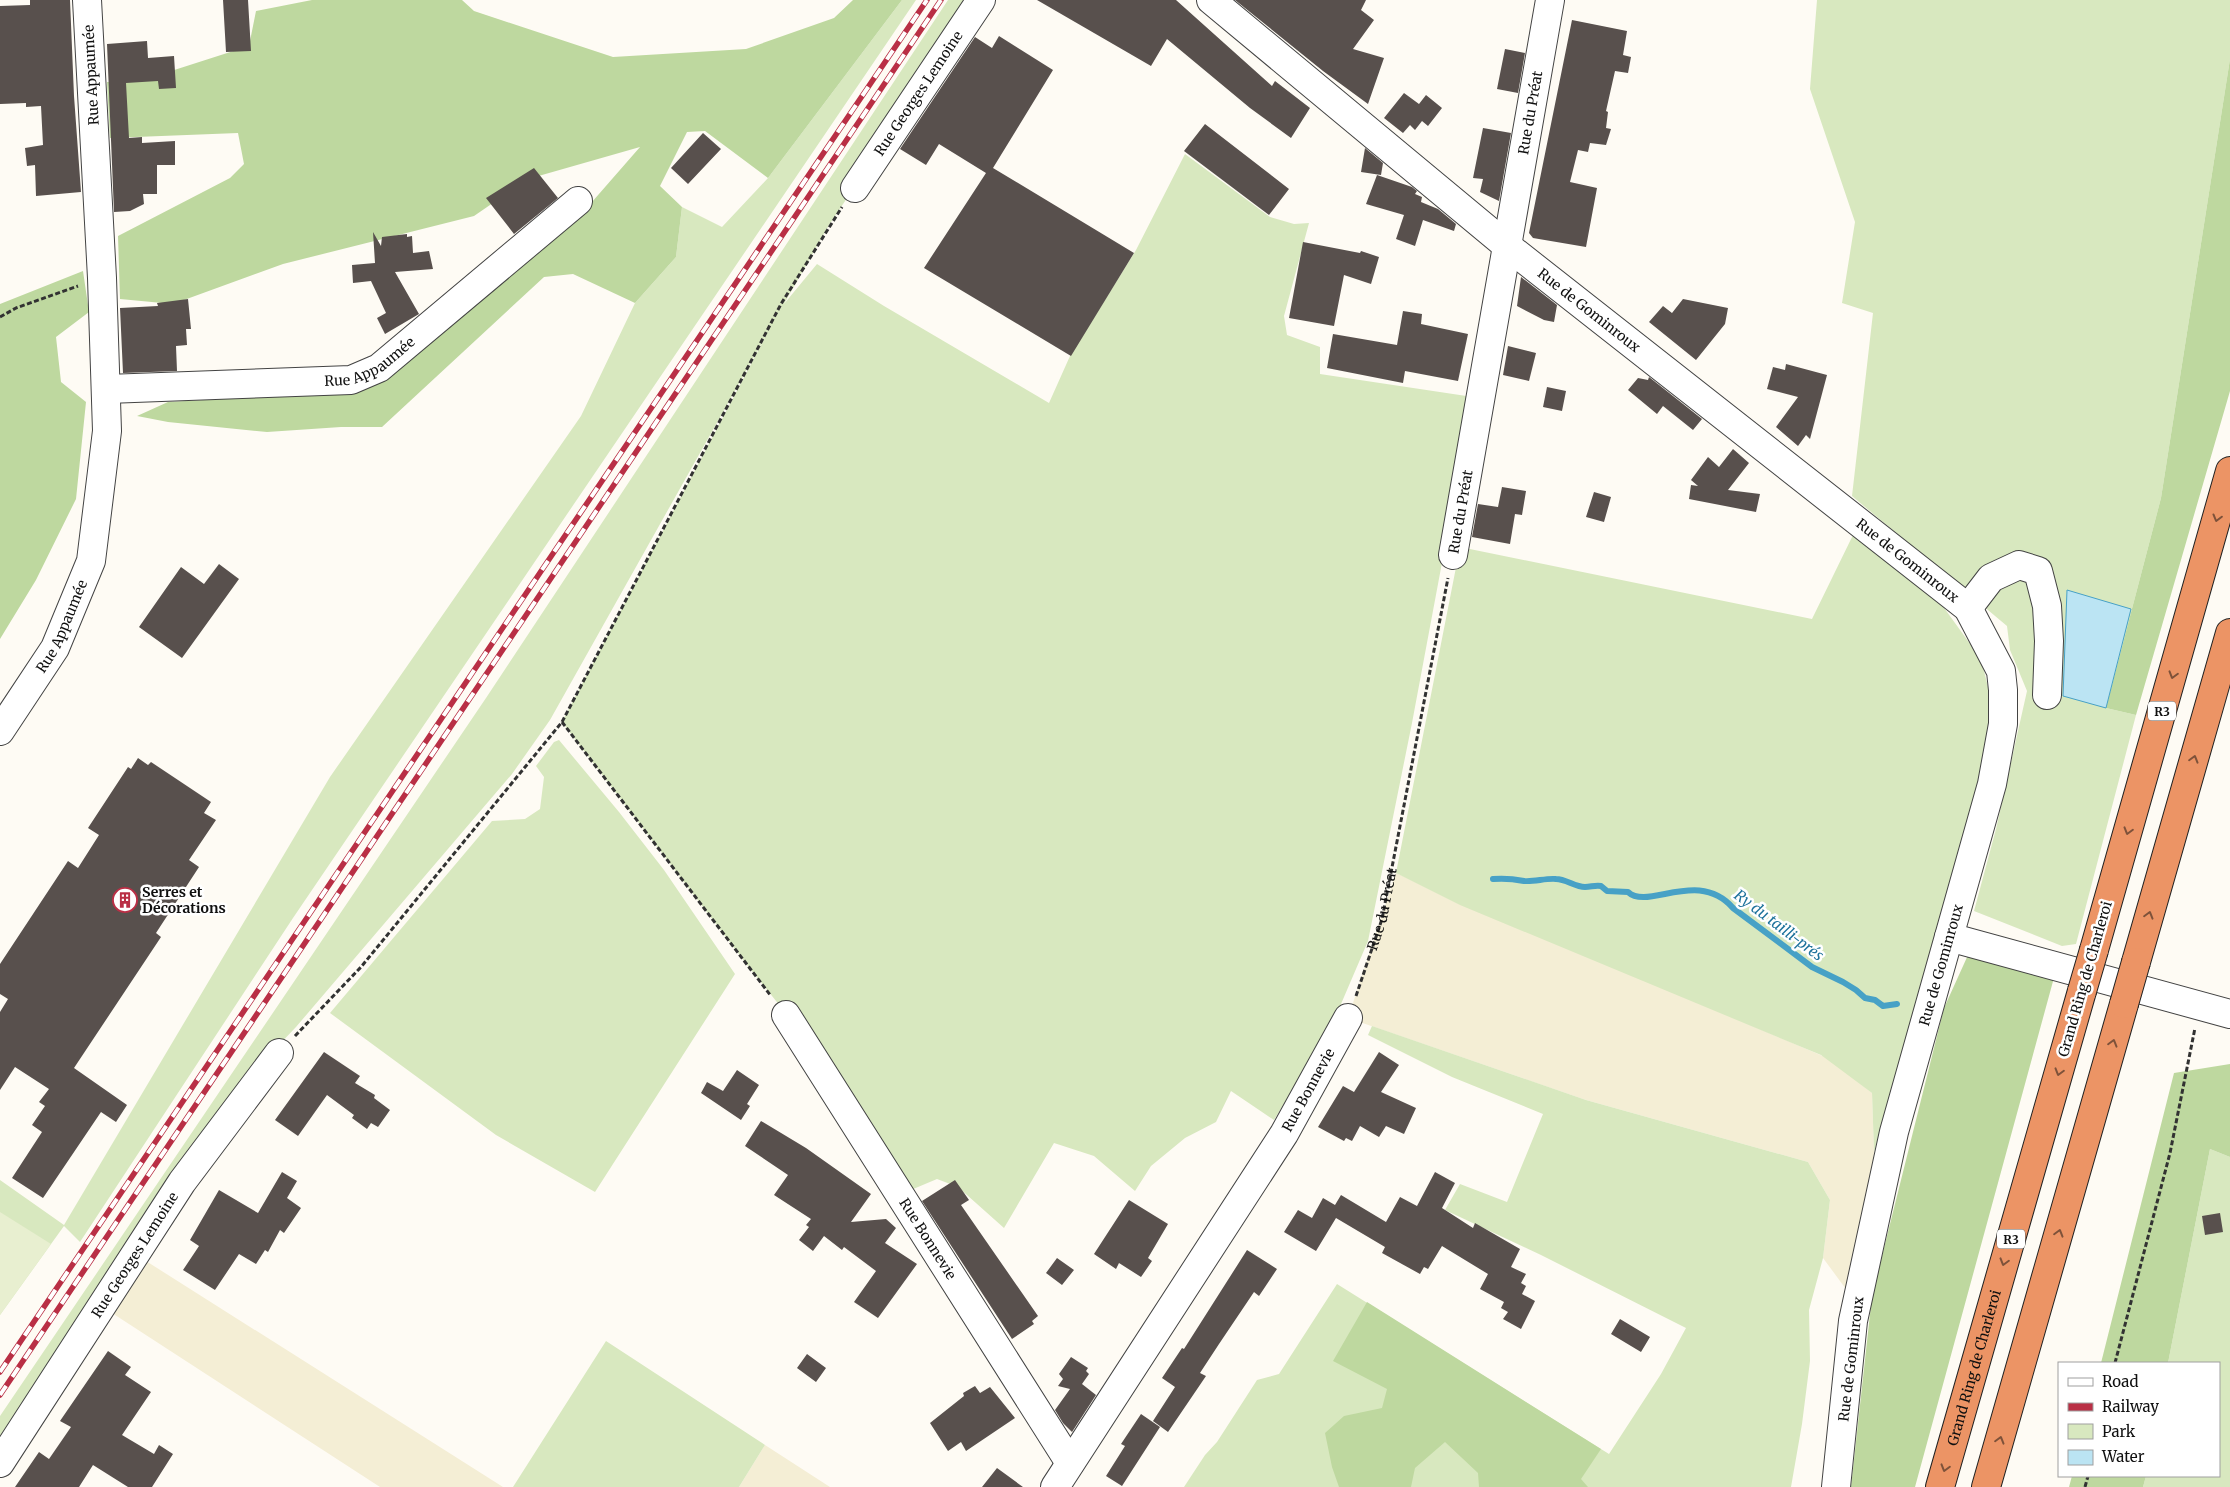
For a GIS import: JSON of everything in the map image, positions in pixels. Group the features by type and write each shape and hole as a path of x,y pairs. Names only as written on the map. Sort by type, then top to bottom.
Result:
{"highway":[{"name":"Grand Ring de Charleroi","path":"1940,1487 2230,471"},
{"path":"1986,1487 2230,633"}],"street":[{"name":"Rue Appaumée","path":"0,731 55,648 91,561 107,431 102,278 86,0"},
{"name":"Rue Georges Lemoine","path":"855,188 981,0"},
{"name":"Rue de Gominroux","path":"1211,0 1506,245 1968,608 2001,671 2003,690 2002,724 1992,784 1894,1132 1853,1322 1836,1487"},
{"name":"Rue du Préat","path":"1453,556 1550,0"},
{"name":"Rue Appaumée","path":"106,389 351,380 379,368 578,201"},
{"path":"1968,608 1991,578 2019,566 2038,571 2048,615 2047,695"},
{"path":"1949,937 2230,1014"},
{"name":"Rue Bonnevie","path":"786,1016 1070,1463"},
{"name":"Rue Bonnevie","path":"1055,1487 1284,1134 1348,1018"},
{"name":"Rue Georges Lemoine","path":"0,1463 182,1182 279,1053"}],"path":[{"path":"279,1053 361,967 562,722 781,304 829,225 855,188"},
{"path":"0,317 16,308 102,278"},
{"name":"Rue du Préat","path":"1348,1018 1382,919 1453,556"},
{"path":"562,722 786,1016"},
{"path":"2115,1362 2170,1154 2199,1006"}],"shaded area":[{"path":"1396,873 1832,1060 1872,1093 1874,1152 1857,1304 1823,1258 1830,1200 1808,1162 1586,1100 1348,1018"},
{"path":"146,1261 503,1487 380,1487 112,1313"},
{"path":"765,1445 830,1487 739,1487"}],"green space":[{"path":"312,0 462,0 474,11 613,57 746,49 834,18 853,0 902,0 768,178 705,131 687,132 660,186 682,207 676,257 635,303 573,274 544,277 382,427 341,427 267,432 168,422 137,416 168,402 359,391 578,218 640,147 528,179 474,216 283,264 173,304 120,299 118,236 230,178 244,164 238,133 110,138 107,82 140,81 249,46 256,11"},
{"path":"902,0 916,0 293,918 80,1242 64,1226 0,1315 0,1180 64,1225 330,777 581,416 635,303 676,257 682,207 722,227 768,178"},
{"path":"948,0 980,0 829,225 784,304 817,264 884,306 1049,403 1070,356 1136,250 1185,154 1270,217 1294,224 1309,223 1284,316 1287,335 1320,347 1320,374 1473,397 1412,723 1368,941 1332,1025 1274,1120 1231,1091 1216,1122 1185,1138 1151,1166 1135,1191 1094,1156 1054,1143 1004,1228 958,1187 937,1179 899,1195 821,1057 748,966 562,722 769,330 550,720 512,774 296,1027 236,1090 0,1457 0,1416 486,698"},
{"path":"1817,0 2230,0 2230,59 2161,498 2106,708 2136,715 2076,944 2062,946 1974,911 1996,829 2027,691 2010,650 2007,626 1852,496 1873,313 1842,303 1855,222 1810,89"},
{"path":"2230,59 2230,391 2136,715 2106,708 2161,498"},
{"path":"83,271 89,312 56,337 61,382 86,402 76,499 36,580 0,639 0,304"},
{"path":"1853,535 1942,605 1981,659 1989,691 1988,753 1874,1152 1872,1093 1821,1055 1460,905 1396,873 1460,547 1812,619"},
{"path":"559,740 664,870 735,974 595,1192 496,1135 330,1013 492,821 525,819 540,809 544,777 536,766 554,742"},
{"path":"1973,944 2055,974 1915,1487 1851,1487 1872,1296 1944,1008"},
{"path":"1372,1026 1586,1100 1808,1162 1830,1200 1823,1258 1809,1310 1810,1361 1791,1487 1184,1487 1205,1455 1217,1442 1257,1380 1279,1374 1337,1284 1609,1454 1661,1374 1686,1328 1541,1255 1445,1210 1460,1184 1507,1202 1543,1114 1452,1077 1368,1035"},
{"path":"2230,1064 2230,1157 2210,1149 2168,1362 2101,1362 2174,1073"},
{"path":"2210,1149 2230,1157 2230,1487 2143,1487 2146,1477 2220,1477 2220,1362 2168,1362"},
{"path":"0,1212 51,1244 0,1315"},
{"path":"1367,1302 1601,1449 1581,1479 1588,1487 1479,1487 1478,1473 1445,1442 1415,1468 1411,1487 1339,1487 1332,1467 1325,1433 1344,1416 1382,1408 1387,1389 1333,1361"},
{"path":"606,1341 765,1445 739,1487 513,1487"},
{"path":"2072,1477 2146,1477 2143,1487 2069,1487"}],"water":[{"path":"2067,590 2131,609 2106,708 2063,696"}],"building":[{"path":"30,0 70,0 81,192 36,196 35,165 27,166 25,148 43,145 41,106 26,107 26,103 0,104 0,6 30,5"},
{"path":"223,0 248,0 251,51 226,52"},
{"path":"1037,0 1176,0 1272,86 1275,81 1310,108 1291,138 1250,108 1167,39 1151,66"},
{"path":"1235,0 1366,0 1361,10 1374,20 1353,49 1384,58 1368,104 1323,71"},
{"path":"1572,20 1627,31 1623,55 1631,57 1628,73 1615,71 1606,111 1608,112 1606,128 1611,129 1606,145 1590,143 1588,152 1578,150 1570,182 1597,188 1586,247 1533,238 1529,233"},
{"path":"999,36 1053,70 993,168 1134,253 1071,356 924,268 986,173 939,144 926,165 900,149 975,37 992,48"},
{"path":"147,41 148,58 174,56 176,88 159,89 158,81 126,83 129,138 142,137 142,143 175,141 175,165 157,165 157,194 143,194 144,204 130,211 114,212 107,44"},
{"path":"1505,49 1525,53 1518,93 1497,89"},
{"path":"1404,93 1419,104 1426,95 1442,108 1428,126 1422,121 1415,130 1410,125 1403,133 1384,118"},
{"path":"1205,124 1289,189 1269,215 1184,151"},
{"path":"1483,128 1511,133 1499,201 1480,192 1483,179 1473,178"},
{"path":"703,133 721,149 688,184 671,168"},
{"path":"1365,148 1383,163 1381,175 1361,172"},
{"path":"534,168 558,198 514,234 486,198"},
{"path":"1377,175 1412,187 1417,191 1415,194 1422,197 1421,202 1438,209 1456,224 1454,231 1423,220 1415,246 1396,239 1404,215 1366,204"},
{"path":"373,232 381,246 382,237 407,234 407,237 412,236 413,253 429,251 433,269 395,272 419,314 385,334 377,318 386,313 371,281 353,283 352,265 375,263"},
{"path":"1303,242 1360,253 1361,251 1379,257 1371,284 1344,275 1334,326 1289,318"},
{"path":"1521,277 1557,305 1554,322 1544,320 1517,306"},
{"path":"188,299 191,329 186,329 187,345 176,346 177,371 123,373 120,308 158,306 157,303"},
{"path":"1683,299 1728,308 1725,324 1696,360 1649,322 1663,306 1672,313"},
{"path":"1403,311 1422,314 1421,324 1468,334 1458,381 1405,371 1403,383 1327,368 1333,334 1397,345"},
{"path":"1508,346 1536,353 1529,381 1503,375"},
{"path":"1786,364 1827,375 1810,439 1806,435 1798,446 1776,427 1798,397 1767,389 1773,367 1785,370"},
{"path":"1649,377 1702,419 1693,430 1663,406 1657,414 1628,390 1638,378 1648,380"},
{"path":"1547,387 1566,391 1562,411 1543,407"},
{"path":"1733,449 1749,463 1728,490 1760,494 1756,512 1689,499 1691,485 1698,486 1691,480 1708,457 1719,467"},
{"path":"1502,487 1526,491 1522,515 1515,514 1510,544 1472,537 1478,504 1498,507"},
{"path":"1594,492 1611,497 1604,522 1586,517"},
{"path":"219,564 239,579 182,658 139,627 181,567 204,584"},
{"name":"Serres et Décorations","path":"138,758 148,765 151,762 211,802 204,813 216,820 189,860 199,867 156,933 161,937 74,1068 127,1105 116,1122 101,1112 43,1198 12,1178 42,1132 32,1125 45,1106 39,1102 49,1089 15,1067 0,1090 0,1012 8,999 0,994 0,964 68,861 78,868 99,835 88,828 128,767 131,769"},
{"path":"324,1052 360,1076 355,1083 375,1095 374,1098 390,1110 378,1127 371,1123 367,1129 352,1118 354,1115 327,1095 298,1136 275,1120"},
{"path":"1379,1052 1399,1065 1381,1092 1416,1108 1404,1134 1386,1126 1379,1137 1360,1126 1352,1141 1346,1138 1344,1141 1318,1127 1343,1086 1354,1092"},
{"path":"737,1070 759,1085 747,1104 750,1106 741,1120 701,1093 707,1082 723,1091"},
{"path":"761,1121 806,1148 871,1194 851,1222 886,1219 896,1228 885,1243 917,1264 878,1318 854,1302 876,1271 844,1247 842,1250 824,1236 813,1251 799,1240 809,1227 806,1225 811,1219 774,1195 788,1175 745,1146"},
{"path":"282,1172 297,1181 287,1198 301,1208 284,1233 280,1230 268,1252 265,1250 256,1264 239,1254 215,1290 183,1270 199,1246 190,1240 219,1190 258,1213"},
{"path":"1435,1172 1455,1183 1442,1208 1473,1228 1475,1223 1520,1249 1511,1267 1526,1274 1521,1283 1526,1286 1522,1294 1535,1301 1521,1329 1503,1319 1508,1312 1501,1308 1504,1302 1480,1289 1488,1274 1442,1246 1428,1269 1424,1267 1420,1274 1382,1253 1385,1247 1336,1218 1316,1251 1284,1232 1298,1210 1312,1218 1323,1198 1335,1205 1341,1195 1386,1222 1400,1197 1417,1206"},
{"path":"955,1180 969,1200 961,1205 1038,1316 1032,1321 1034,1324 1012,1339 922,1201"},
{"path":"1129,1200 1168,1224 1148,1258 1152,1261 1141,1277 1119,1263 1116,1269 1094,1254"},
{"path":"2220,1213 2223,1232 2205,1235 2202,1216"},
{"path":"1247,1250 1277,1269 1259,1296 1254,1292 1219,1344 1200,1373 1206,1376 1168,1432 1153,1421 1175,1387 1162,1378 1182,1348 1184,1349"},
{"path":"1057,1258 1074,1270 1062,1285 1046,1273"},
{"path":"1620,1319 1650,1337 1641,1352 1611,1334"},
{"path":"108,1351 131,1367 125,1375 151,1392 122,1435 154,1454 159,1445 173,1454 152,1487 128,1487 93,1465 79,1487 15,1487 39,1452 49,1459 71,1427 60,1421"},
{"path":"807,1354 826,1368 816,1382 797,1368"},
{"path":"1071,1357 1088,1368 1086,1371 1089,1374 1082,1384 1096,1395 1072,1432 1063,1423 1055,1410 1070,1389 1058,1386 1063,1379 1059,1374"},
{"path":"975,1386 980,1393 990,1387 1015,1418 966,1451 961,1442 948,1451 930,1423 964,1396 963,1393"},
{"path":"1141,1414 1160,1427 1122,1486 1106,1476 1125,1446 1121,1444"},
{"path":"997,1468 1023,1487 982,1487"}],"waterway":[{"name":"Ry du tailli-prés","path":"1493,879 1528,881 1560,879 1581,887 1601,886 1607,891 1628,892 1637,897 1690,890 1705,891 1719,897 1812,967 1843,982 1865,998 1875,1000 1883,1006 1897,1004"}],"railway":[{"path":"0,1372 927,0"},
{"path":"0,1395 941,0"}],"place":[{"name":"Serres et Décorations","path":"125,900"}]}
